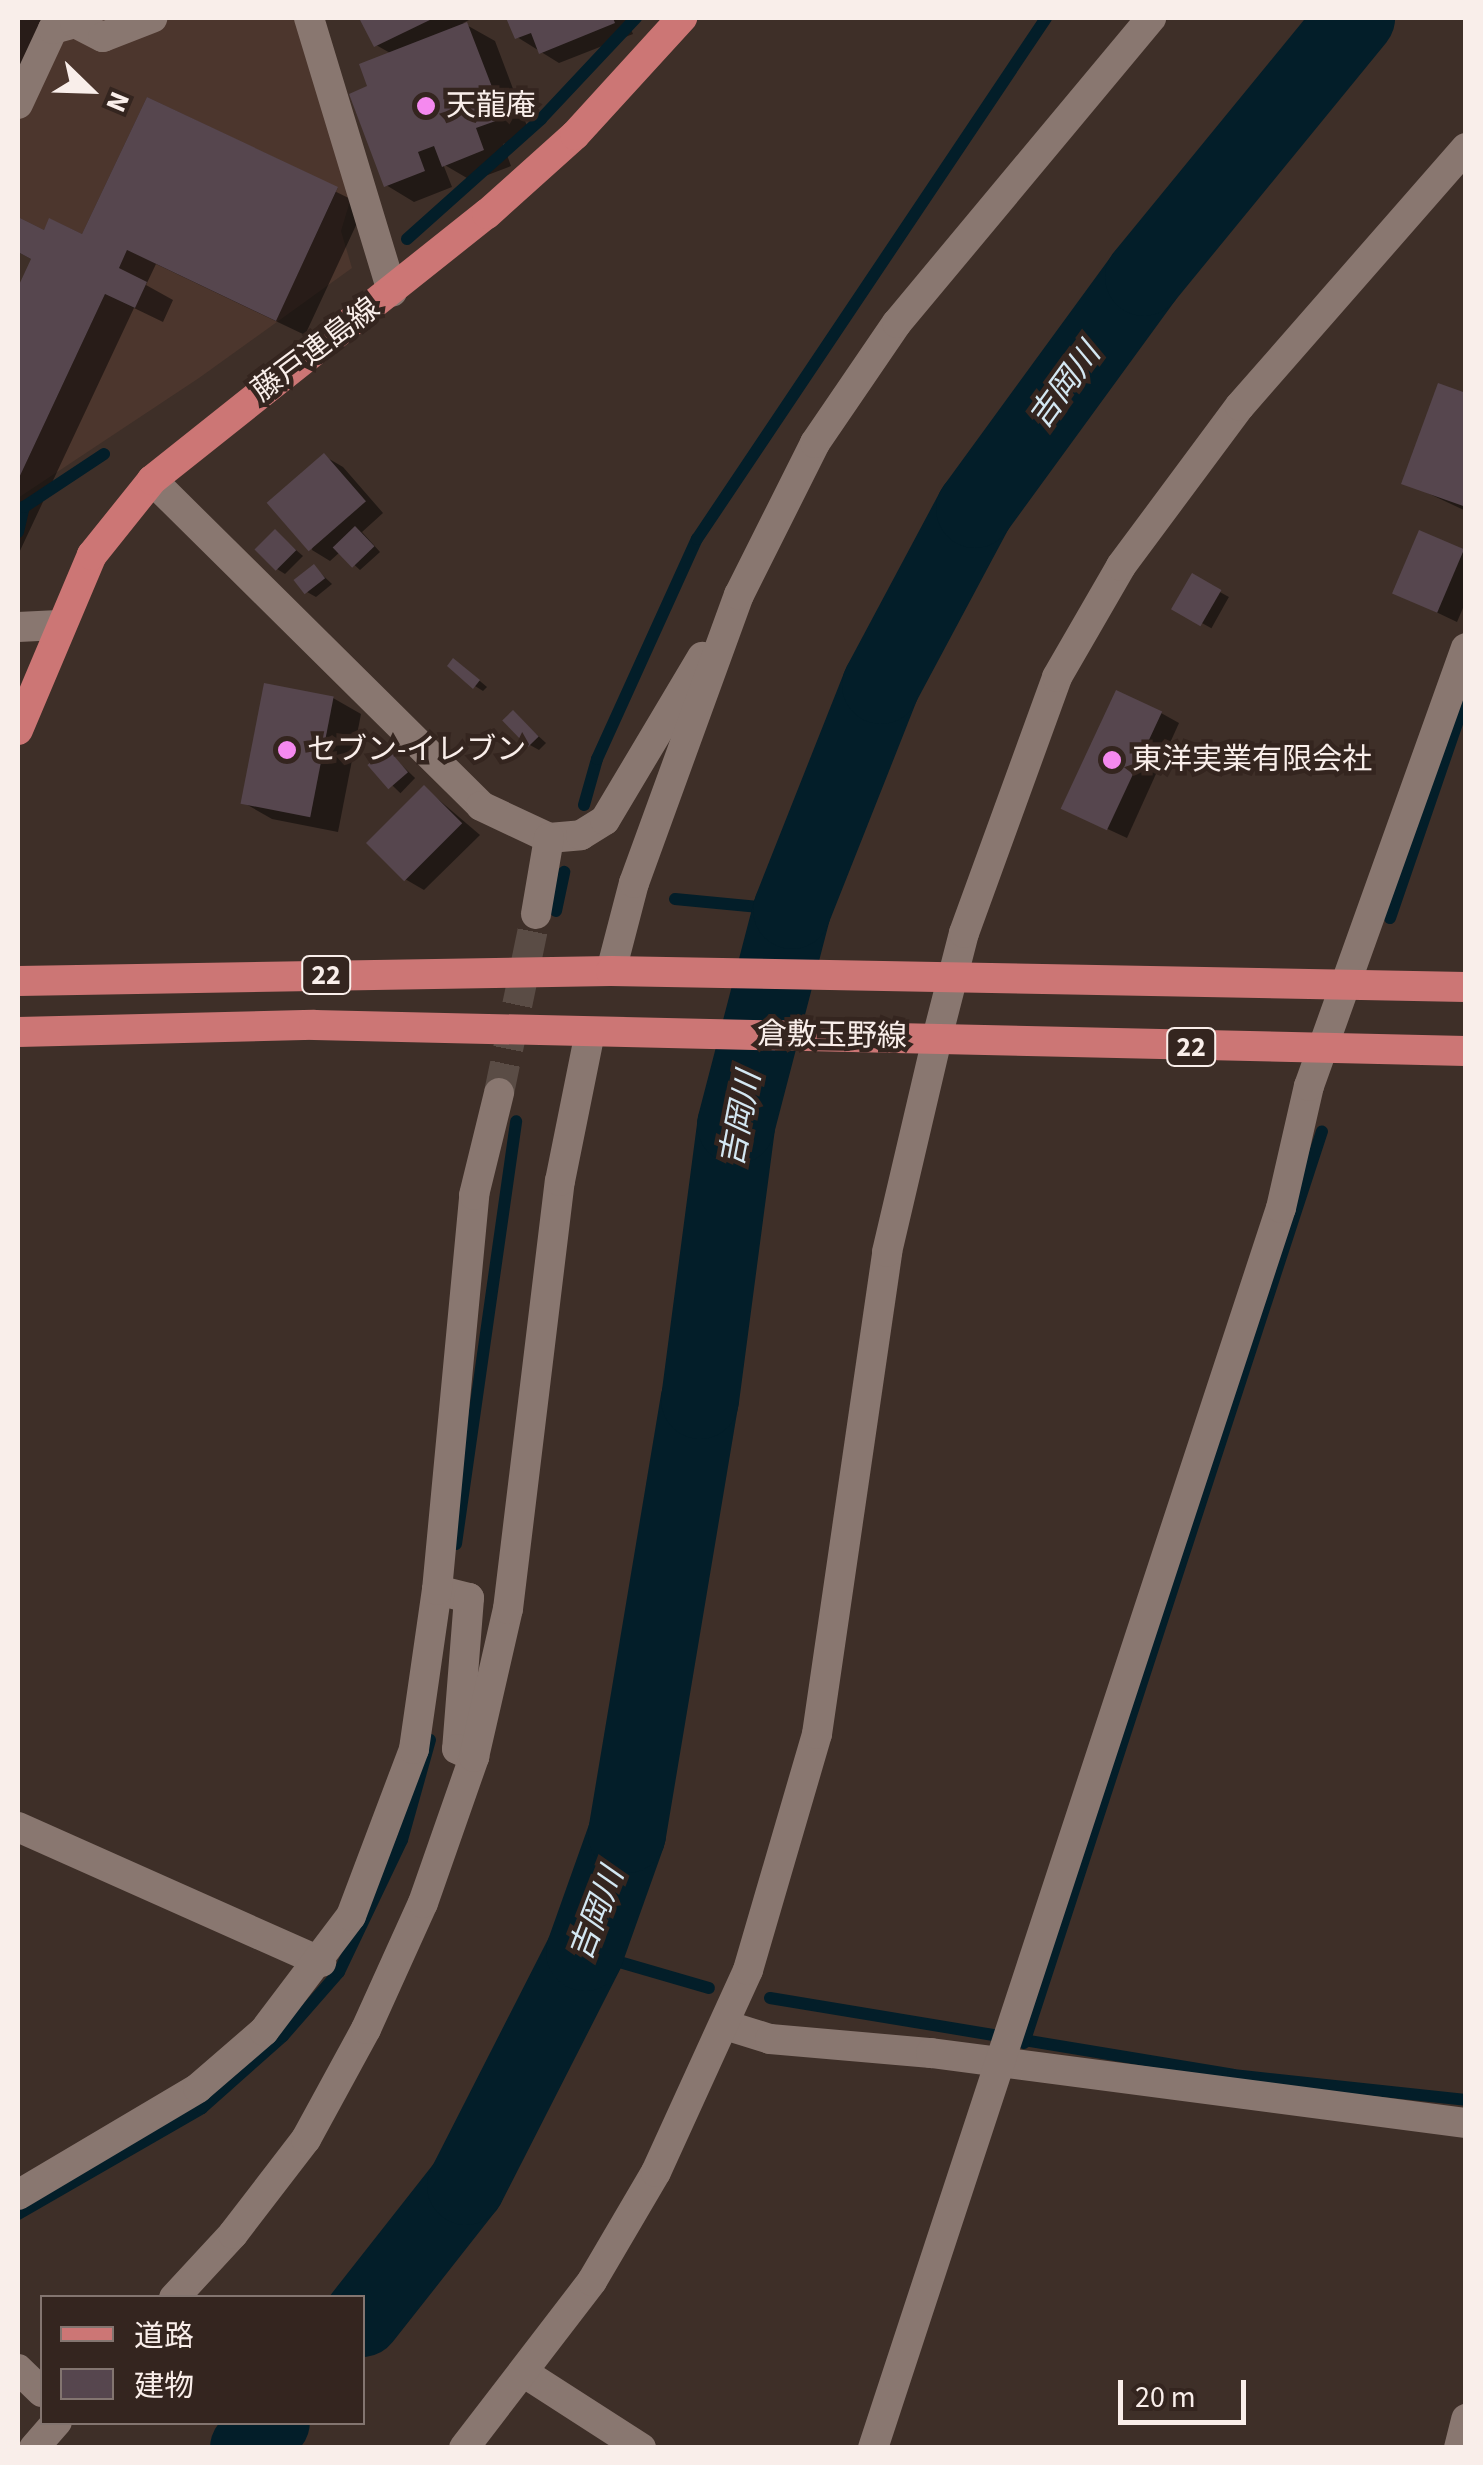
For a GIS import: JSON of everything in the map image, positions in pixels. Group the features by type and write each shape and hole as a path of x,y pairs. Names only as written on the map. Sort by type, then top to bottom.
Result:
{"main road":[{"name":"藤戸連島線","path":"18,730 92,555 152,480 392,292 575,135 682,18"},
{"name":"倉敷玉野線","path":"18,980 622,971 1466,988"},
{"name":"倉敷玉野線","path":"18,1032 314,1025 927,1038 1322,1052 1466,1052"}],"street":[{"path":"18,104 52,29 75,20 103,37 152,18"},
{"path":"309,18 392,292"},
{"path":"152,480 481,806 549,838 581,835 604,820 739,595 815,443 897,323 1151,18"},
{"path":"464,2448 526,2374 656,2172 725,2025 774,1888 817,1734 888,1252 941,976 1057,677 1121,566 1240,406 1466,148"},
{"path":"622,971 634,883 739,595"},
{"path":"18,628 60,625"},
{"path":"874,2448 1004,2048 1056,1905 1281,1208 1322,1052 1466,648"},
{"path":"536,914 549,838"},
{"path":"177,2295 233,2234 306,2139 366,2030 423,1904 474,1756 508,1609 560,1181 604,1033"},
{"path":"18,2194 198,2088 264,2031 321,1962 352,1916 395,1812 414,1749 437,1590 474,1195 499,1093"},
{"path":"437,1590 469,1598 456,1749 474,1756"},
{"path":"18,1827 321,1962"},
{"path":"725,2025 770,2039 1004,2048 1466,2123"},
{"path":"18,2369 40,2390"},
{"path":"526,2374 641,2448"},
{"path":"1459,2448 1466,2418"},
{"path":"34,2448 54,2425"}],"shaded area":[{"path":"18,18 297,18 350,201 341,231 352,268 199,378 18,498 18,480 105,294 134,308 146,283 119,268 127,250 276,320 338,188 147,97 82,234 50,219 44,230 18,217"}],"building":[{"path":"359,18 434,18 374,47"},
{"path":"506,18 613,18 615,23 539,54 531,33 515,39"},
{"name":"天龍庵","path":"467,22 504,118 476,128 484,150 442,167 434,146 418,152 425,171 384,187 349,94 367,86 359,64"},
{"path":"147,97 338,187 276,321 127,250 119,268 147,282 135,308 105,294 18,480 18,287 31,259 18,252 18,217 44,230 49,218 82,234"},
{"path":"1438,383 1466,393 1466,507 1401,484"},
{"path":"324,453 366,501 309,551 267,503"},
{"path":"355,526 374,546 352,568 333,548"},
{"path":"275,529 296,550 276,571 254,550"},
{"path":"1419,530 1464,549 1437,613 1392,594"},
{"path":"314,564 325,578 305,594 294,580"},
{"path":"1192,573 1221,590 1200,626 1171,609"},
{"path":"453,658 480,680 473,689 447,666"},
{"name":"セブン-イレブン","path":"264,683 334,697 310,817 241,804"},
{"name":"東洋実業有限会社","path":"1116,690 1162,712 1107,830 1061,809"},
{"path":"513,710 539,737 528,747 502,720"},
{"path":"387,748 408,772 388,789 367,765"},
{"path":"424,785 462,823 404,881 366,843"}],"waterway":[{"path":"407,239 541,119 636,18"},
{"path":"584,805 597,759 697,539 1046,18"},
{"name":"吉岡川","path":"365,2314 466,2186 585,1952 627,1834 700,1400 736,1125 792,910 881,685 975,509 1144,277 1356,18"},
{"path":"18,532 24,507 104,454"},
{"path":"1390,918 1466,697"},
{"path":"556,911 564,872"},
{"path":"675,899 792,910"},
{"path":"456,1544 516,1121"},
{"path":"1024,2043 1322,1131"},
{"path":"18,2214 202,2108 283,2036 339,1972 402,1840 430,1740"},
{"path":"585,1952 709,1988"},
{"path":"770,1998 1233,2075 1466,2100"},
{"name":"吉岡川","path":"249,2448 268,2425"}],"tunnel":[{"path":"499,1093 536,914"}],"place":[{"name":"天龍庵","path":"426,106"},
{"name":"セブン-イレブン","path":"287,750"},
{"name":"東洋実業有限会社","path":"1112,760"}]}
